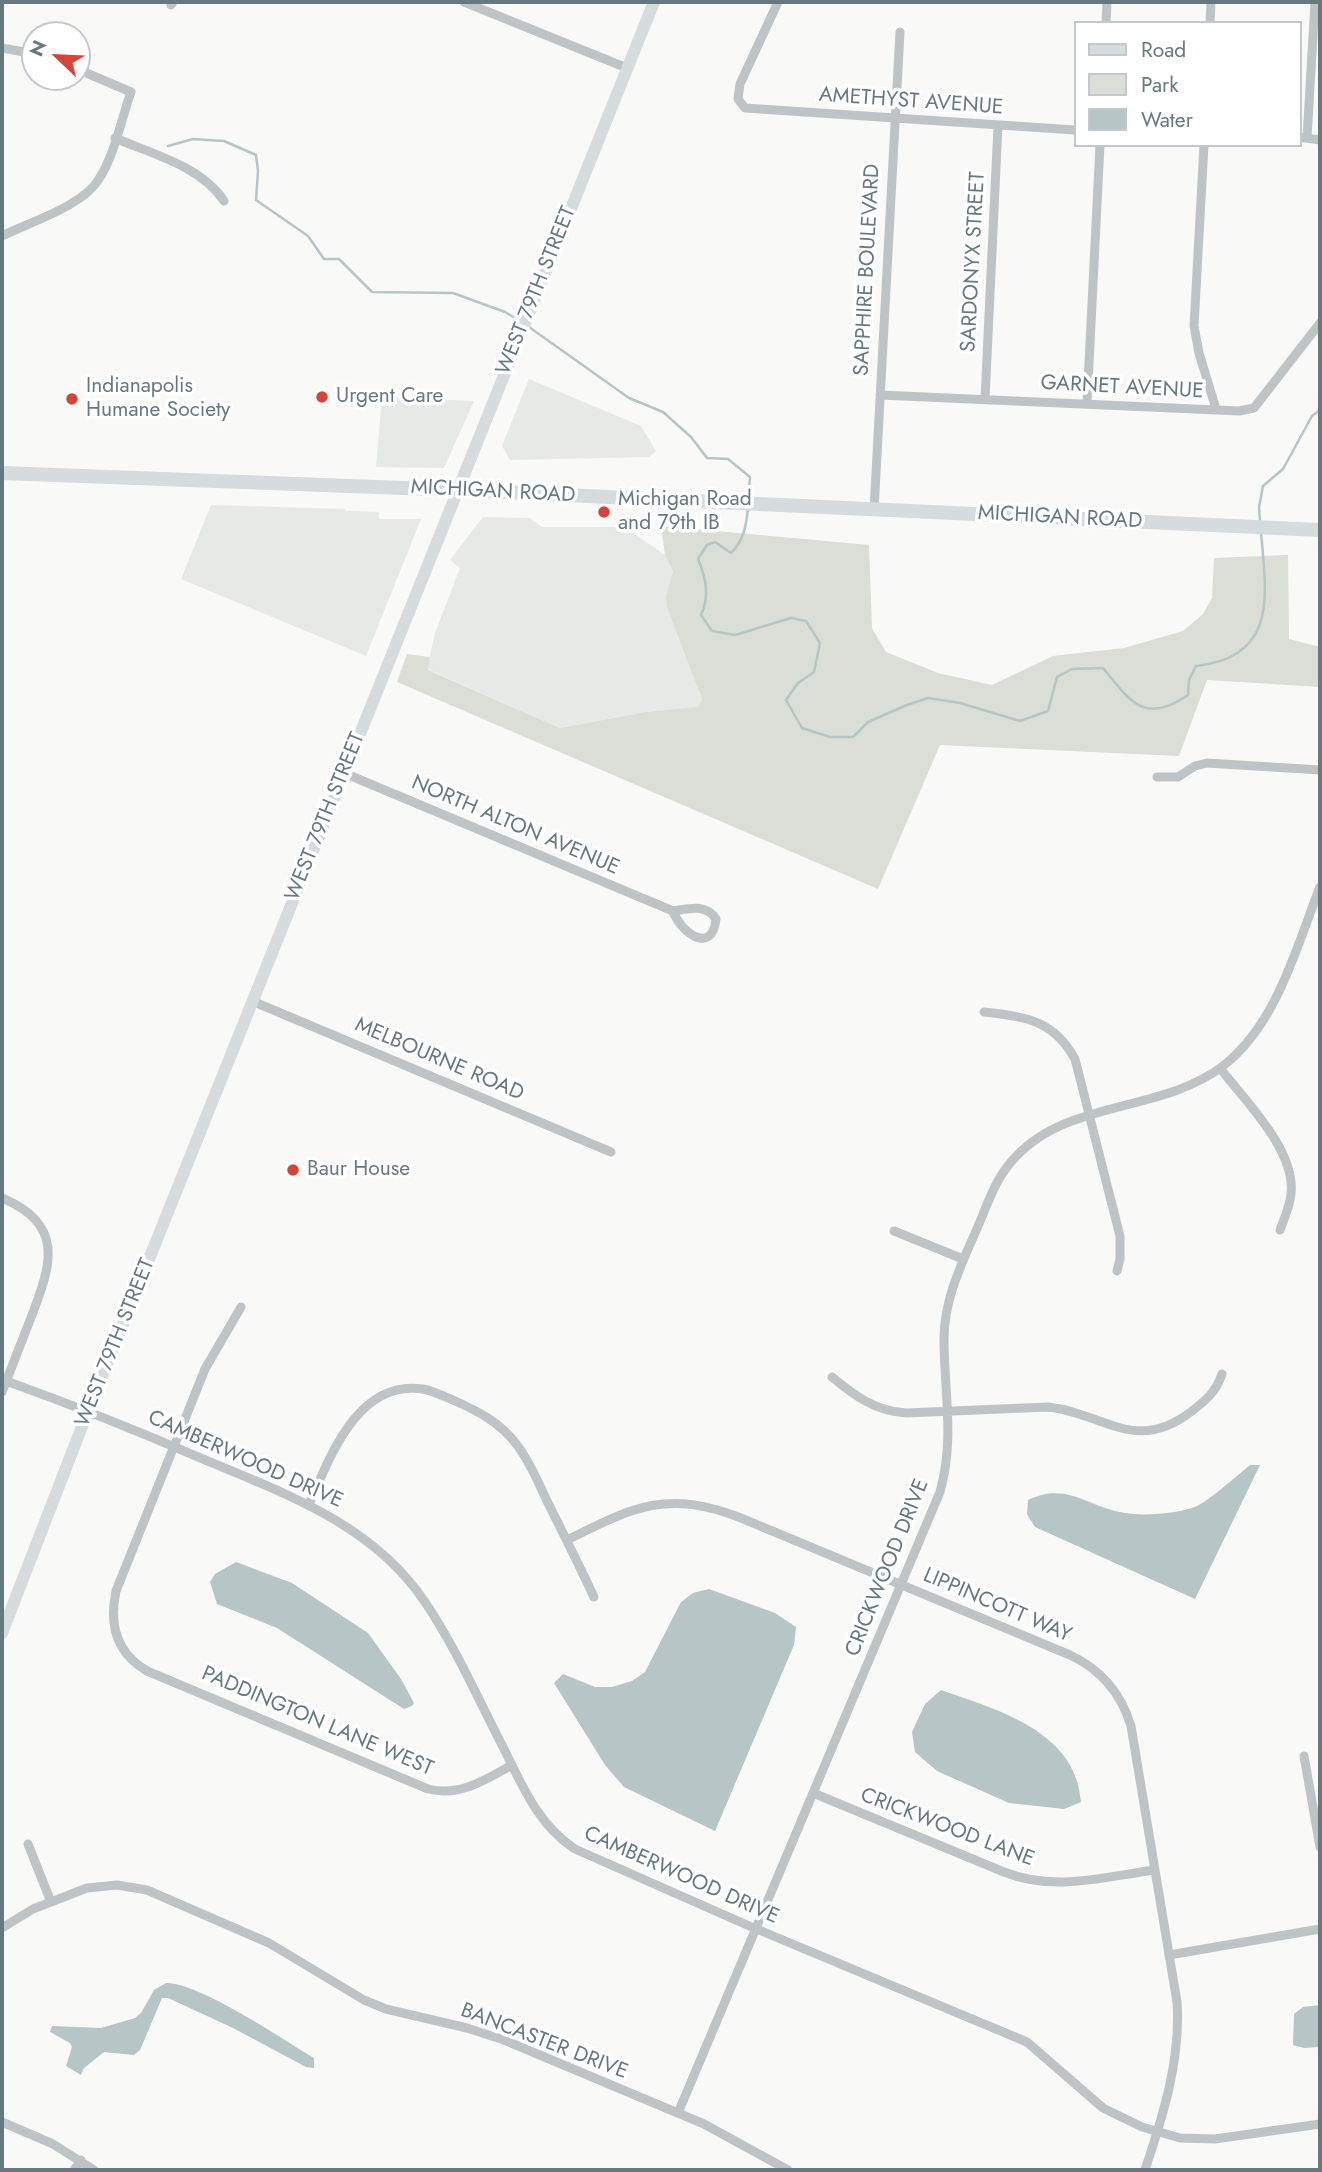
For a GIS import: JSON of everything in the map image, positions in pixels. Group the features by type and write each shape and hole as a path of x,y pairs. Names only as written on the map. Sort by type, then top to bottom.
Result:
{"main road":[{"name":"WEST 79TH STREET","path":"2,1633 252,1001 654,2"},
{"name":"MICHIGAN ROAD","path":"2,474 457,490 1320,530"}],"street":[{"path":"464,2 627,68"},
{"name":"AMETHYST AVENUE","path":"779,2 740,84 738,99 745,108 1074,130"},
{"path":"1106,21 1107,2"},
{"path":"1210,21 1211,2"},
{"path":"1315,2 1303,137 1320,140"},
{"name":"SAPPHIRE BOULEVARD","path":"874,510 900,32"},
{"path":"2,48 21,51"},
{"path":"2,236 72,203 88,192 105,169 131,92 91,75"},
{"name":"SARDONYX STREET","path":"985,399 998,126"},
{"path":"115,138 195,174 210,184 224,201"},
{"path":"1087,403 1100,147"},
{"path":"1203,147 1194,327 1216,409"},
{"name":"GARNET AVENUE","path":"880,395 1239,411 1254,408 1320,323"},
{"path":"1157,777 1178,777 1195,766 1207,763 1320,770"},
{"name":"NORTH ALTON AVENUE","path":"344,772 673,911 698,908 708,910 716,919 716,926 706,938 696,937 676,921 673,911"},
{"name":"CRICKWOOD DRIVE","path":"678,2113 942,1484 948,1450 945,1318 963,1259 994,1188 1007,1166 1037,1137 1063,1123 1164,1096 1220,1068 1247,1042 1273,1004 1320,887"},
{"name":"MELBOURNE ROAD","path":"252,1001 611,1153"},
{"path":"984,1012 1025,1017 1043,1024 1057,1034 1075,1059 1119,1236 1120,1259 1117,1271"},
{"path":"1220,1068 1277,1142 1289,1165 1291,1195 1280,1230"},
{"path":"2,1198 21,1206 39,1223 45,1233 50,1257 45,1281 2,1392"},
{"path":"894,1231 963,1259"},
{"path":"174,1447 205,1370 241,1307"},
{"path":"832,1377 858,1398 880,1408 906,1413 1048,1407 1072,1411 1122,1430 1153,1430 1180,1419 1207,1400 1216,1389 1222,1374"},
{"name":"CAMBERWOOD DRIVE","path":"6,1381 89,1411 309,1504 366,1539 411,1583 446,1636 540,1816 558,1837 575,1849 756,1929 1027,2042 1103,2108 1157,2133 1189,2138 1229,2139 1320,2124"},
{"path":"309,1504 336,1445 357,1416 380,1396 405,1389 423,1389 478,1412 509,1435 528,1463 594,1597"},
{"name":"PADDINGTON LANE WEST","path":"174,1447 116,1591 112,1616 118,1641 130,1658 147,1671 428,1788 450,1792 467,1788 512,1765"},
{"name":"LIPPINCOTT WAY","path":"567,1540 639,1507 673,1503 723,1511 1070,1655 1091,1667 1104,1679 1122,1702 1131,1726 1177,2002 1178,2042 1146,2170"},
{"path":"1304,1756 1320,1847"},
{"name":"CRICKWOOD LANE","path":"813,1793 1008,1874 1029,1880 1059,1884 1155,1870"},
{"path":"27,1844 51,1902"},
{"name":"BANCASTER DRIVE","path":"2,1928 22,1915 51,1902 99,1886 126,1885 147,1890 261,1939 373,2004 496,2037 727,2135 788,2170"},
{"path":"1169,1955 1320,1929"},
{"path":"2,2122 46,2140 94,2170"},
{"path":"74,2170 80,2160"}],"shaded area":[{"path":"529,379 641,426 656,451 649,457 510,460 502,446"},
{"path":"382,397 474,401 444,468 376,467"},
{"path":"211,505 345,509 379,512 379,519 421,519 366,656 181,579"},
{"path":"483,517 530,518 542,527 625,527 665,555 673,571 666,595 702,700 698,708 645,712 560,728 427,669 435,633 460,568 450,560"}],"green space":[{"path":"661,526 869,545 872,628 886,652 938,673 992,685 1053,656 1124,648 1183,631 1203,614 1212,598 1214,558 1288,555 1289,639 1320,647 1320,687 1207,680 1179,756 940,745 878,889 397,682 407,654 430,657 428,670 560,728 645,712 698,707 702,699 667,607 666,595 673,571 665,555"}],"water":[{"path":"1250,1465 1260,1465 1195,1599 1035,1527 1027,1514 1028,1500 1053,1493 1065,1494 1128,1514 1182,1511 1206,1501"},
{"path":"236,1562 292,1583 368,1633 401,1679 414,1703 412,1706 404,1709 277,1628 217,1604 210,1582 215,1574"},
{"path":"709,1589 775,1613 796,1627 794,1645 715,1831 624,1787 605,1765 554,1683 563,1674 595,1687 612,1687 632,1681 645,1672 681,1602 693,1593"},
{"path":"941,1690 1009,1716 1050,1741 1065,1757 1076,1778 1081,1802 1064,1809 1009,1803 937,1771 915,1752 912,1732 925,1704"},
{"path":"166,1983 198,1992 241,2013 314,2058 314,2068 306,2067 233,2028 168,1998 162,1998 140,2050 134,2055 104,2052 84,2068 81,2075 66,2066 72,2047 70,2043 50,2032 52,2026 101,2028 135,2018 141,2013 154,1990"},
{"path":"1320,2005 1320,2047 1304,2048 1293,2045 1294,2014 1303,2007"}],"waterway":[{"path":"168,146 193,139 224,141 256,155 256,200 308,236 324,259 339,259 372,292 453,293 505,312 520,321"},
{"path":"529,327 629,398 663,412 691,437 707,458 728,459 750,477 748,498"},
{"path":"1260,521 1259,507 1263,486 1283,469 1312,416 1320,410"},
{"path":"748,508 744,533 731,553 715,542 707,545 698,559 706,587 701,615 712,631 735,635 791,618 806,621 820,643 814,672 798,683 786,700 802,728 830,737 853,737 868,722 928,698 960,703 1020,721 1048,711 1057,677 1072,669 1103,668 1122,691 1140,706 1149,709 1173,704 1188,695 1189,680 1196,666 1223,660 1242,650 1254,636 1265,599 1261,532"}],"place":[{"name":"Urgent Care","path":"322,397"},
{"name":"Indianapolis Humane Society","path":"72,399"},
{"name":"Michigan Road and 79th IB","path":"604,512"},
{"name":"Baur House","path":"293,1170"}]}
